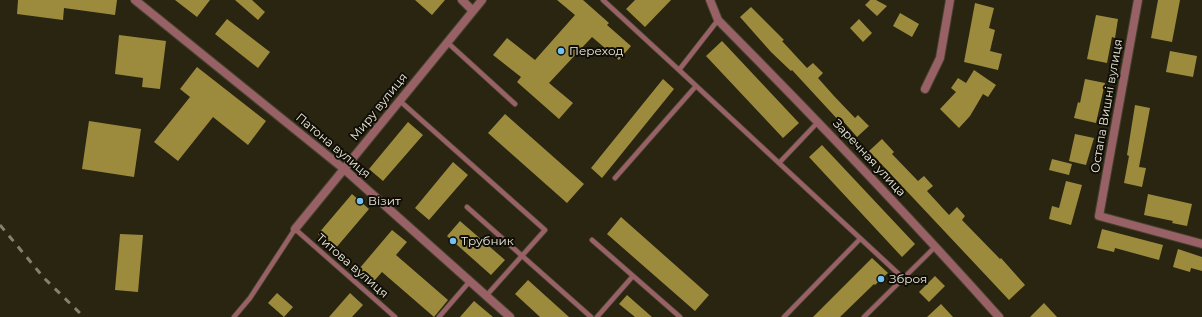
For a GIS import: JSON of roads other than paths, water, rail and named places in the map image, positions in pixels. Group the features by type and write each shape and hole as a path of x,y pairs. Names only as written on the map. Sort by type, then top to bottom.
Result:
{"street":[{"name":"Патона вулиця","path":"135,0 344,169 510,317"},
{"path":"462,0 473,11"},
{"name":"Миру вулиця","path":"295,229 482,0"},
{"path":"710,0 718,20"},
{"path":"925,89 940,58 950,0"},
{"name":"Остапа Вишні вулиця","path":"1138,0 1099,216 1202,244"},
{"name":"Заречная улица","path":"718,20 936,246 999,317"}],"lane":[{"path":"603,0 903,278"},
{"path":"679,70 718,20"},
{"path":"448,43 515,104"},
{"path":"615,178 696,86"},
{"path":"400,101 545,230 486,296"},
{"path":"779,163 818,122"},
{"path":"467,208 590,317"},
{"path":"234,317 250,298 295,229"},
{"name":"Титова вулиця","path":"295,229 395,317"},
{"path":"786,316 860,239"},
{"path":"592,240 680,317"},
{"path":"864,317 936,246"},
{"path":"597,317 633,276"},
{"path":"439,317 470,281"}],"railway":[{"path":"0,225 44,278 84,317"}],"place":[{"name":"Переход","path":"561,51"},
{"name":"Візит","path":"360,201"},
{"name":"Трубник","path":"453,241"},
{"name":"Зброя","path":"881,279"}]}
